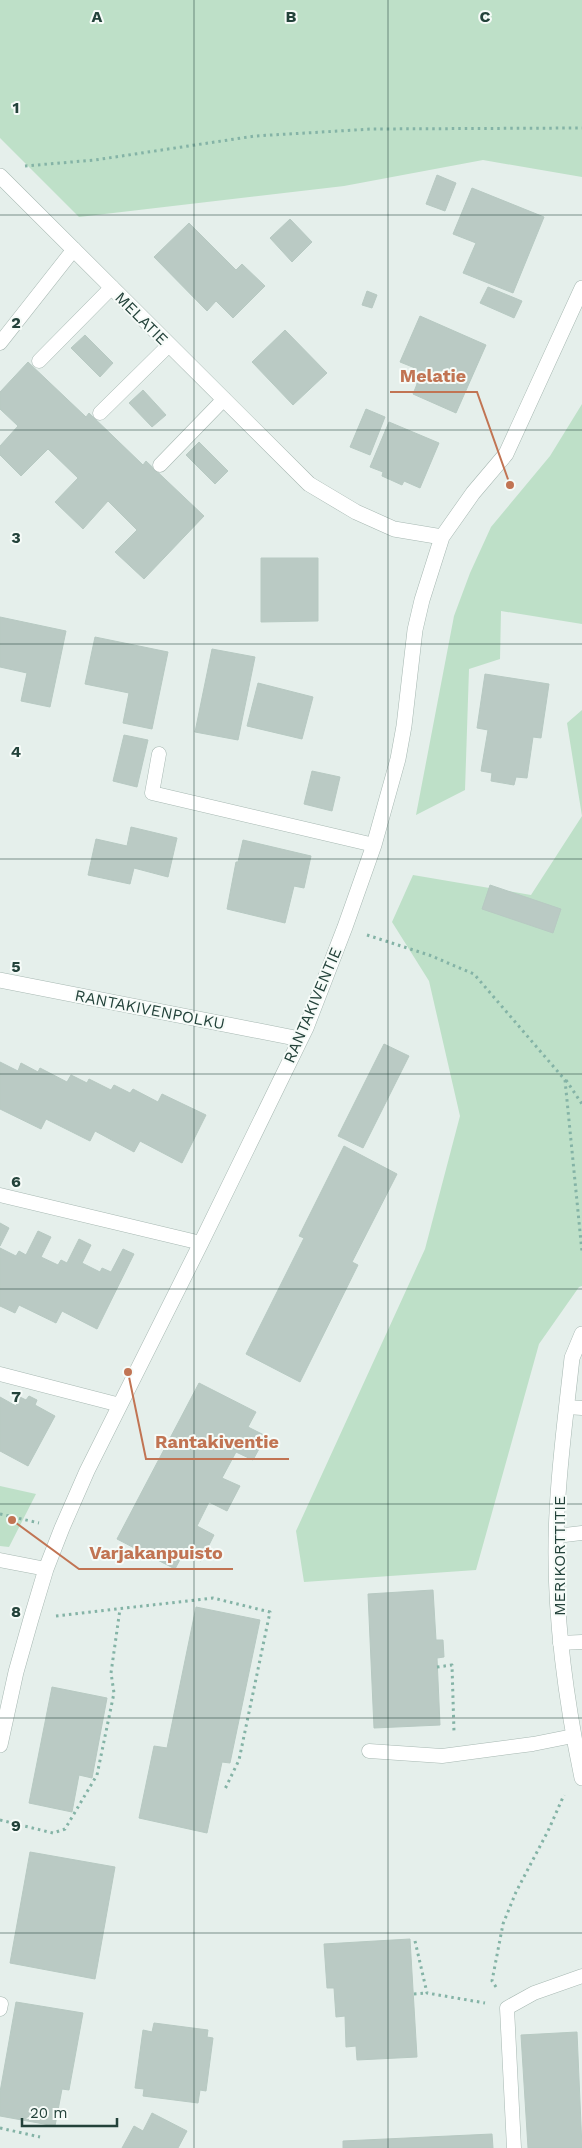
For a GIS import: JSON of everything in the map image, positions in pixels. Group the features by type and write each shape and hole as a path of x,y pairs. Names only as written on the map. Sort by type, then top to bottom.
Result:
{"street":[{"name":"MELATIE","path":"0,176 309,484 356,512 394,529 442,538"},
{"name":"RANTAKIVENTIE","path":"1,1740 16,1672 46,1568 86,1471 201,1243 300,1039 346,927 374,845 398,759 420,607 442,538 473,493 506,454 582,288"},
{"name":"RANTAKIVENPOLKU","path":"0,980 300,1039"},
{"name":"MERIKORTTITIE","path":"582,1334 572,1358 574,1407 557,1512 556,1536 556,1582 560,1643 573,1736 582,1778"}],"lane":[{"path":"0,343 74,249"},
{"path":"39,361 112,288"},
{"path":"100,413 169,345"},
{"path":"160,465 224,399"},
{"path":"159,754 152,793 374,845"},
{"path":"0,1195 201,1243"},
{"path":"0,1374 120,1405"},
{"path":"556,1536 582,1533"},
{"path":"0,1560 46,1568"},
{"path":"560,1643 582,1642"},
{"path":"369,1751 442,1756 533,1744 573,1736"},
{"path":"514,2148 507,2008 534,1993 582,1976"}],"path":[{"path":"22,166 95,160 255,136 306,132 371,129 582,128"},
{"path":"365,934 430,954 474,974 566,1080 582,1104"},
{"path":"566,1080 582,1252"},
{"path":"0,1514 62,1528"},
{"path":"31,1619 213,1598 270,1612 239,1760 226,1789"},
{"path":"0,1820 53,1833 65,1829 97,1775 114,1693 111,1673 120,1608"},
{"path":"437,1667 452,1666 453,1730 466,1753"},
{"path":"507,2008 492,1981 503,1924 516,1892 548,1831 564,1794"},
{"path":"415,1941 427,1993"},
{"path":"414,1994 427,1993 507,2008"},
{"path":"0,2128 40,2137"}],"green space":[{"path":"0,0 582,0 582,177 483,160 344,186 79,217 0,138"},
{"path":"582,404 582,624 501,611 500,659 469,669 465,790 416,815 454,616 470,573 491,527 550,456"},
{"path":"582,710 582,816 567,723"},
{"path":"582,816 582,1286 579,1287 539,1344 476,1570 304,1582 296,1531 425,1249 460,1116 429,981 392,922 413,875 531,895"},
{"path":"0,1486 36,1494 9,1547 0,1546"}],"building":[{"path":"437,175 456,183 445,211 426,204"},
{"path":"472,188 544,217 513,293 463,273 476,243 453,234"},
{"path":"290,219 312,242 292,262 270,238"},
{"path":"189,223 236,270 242,264 265,286 233,318 216,301 207,311 154,257"},
{"path":"488,287 522,301 514,318 480,303"},
{"path":"367,291 377,295 372,308 362,305"},
{"path":"420,316 486,345 456,413 413,394 417,384 409,380 415,368 400,362"},
{"path":"285,330 327,373 293,405 252,362"},
{"path":"85,335 113,363 100,377 71,348"},
{"path":"28,362 86,417 89,413 143,465 146,461 204,516 144,579 115,552 137,530 108,501 83,529 55,502 78,478 48,449 21,476 0,455 0,446 18,426 0,409 0,392"},
{"path":"143,390 166,415 152,427 129,403"},
{"path":"366,409 385,417 370,455 350,447"},
{"path":"389,422 439,443 420,488 404,481 402,485 382,476 383,472 370,467"},
{"path":"199,442 228,471 215,484 186,455"},
{"path":"261,558 318,558 318,621 261,622"},
{"path":"0,617 66,631 50,707 21,701 27,673 0,667"},
{"path":"95,637 168,652 152,729 123,723 129,693 85,684"},
{"path":"212,649 255,657 238,740 195,732"},
{"path":"485,674 549,684 541,738 533,737 527,778 516,777 514,785 491,781 492,773 481,771 488,730 477,728"},
{"path":"258,683 313,697 302,739 247,726"},
{"path":"124,735 148,740 137,787 113,781"},
{"path":"312,771 340,777 332,811 304,804"},
{"path":"131,827 177,838 168,877 134,868 130,884 88,875 96,839 127,846"},
{"path":"243,840 311,856 304,888 294,886 285,923 227,909 236,862 238,862"},
{"path":"490,885 561,909 553,933 482,909"},
{"path":"384,1044 409,1056 363,1148 338,1136"},
{"path":"0,1062 18,1071 21,1063 38,1072 40,1068 67,1082 71,1075 87,1083 89,1079 111,1090 114,1085 130,1093 133,1089 158,1102 162,1094 206,1115 182,1163 140,1141 134,1152 95,1131 90,1141 46,1119 41,1129 0,1109"},
{"path":"344,1146 397,1174 352,1262 358,1265 300,1382 246,1354 304,1238 299,1236"},
{"path":"0,1223 9,1228 0,1246"},
{"path":"38,1231 51,1237 41,1257 58,1265 61,1260 67,1263 79,1239 91,1245 82,1263 100,1272 102,1268 111,1272 123,1249 134,1254 97,1329 62,1311 56,1323 19,1305 15,1313 0,1306 0,1248 16,1256 19,1251 26,1255"},
{"path":"199,1383 256,1412 248,1427 266,1436 253,1460 236,1452 222,1478 240,1486 227,1511 209,1502 197,1526 214,1535 201,1561 184,1552 175,1569 117,1539"},
{"path":"29,1396 37,1400 35,1405 55,1416 28,1466 0,1451 0,1397 16,1406 20,1397 26,1400"},
{"path":"433,1590 436,1640 443,1640 444,1657 437,1658 440,1725 374,1728 368,1594"},
{"path":"196,1607 260,1620 230,1763 222,1762 207,1833 139,1818 154,1746 167,1748"},
{"path":"52,1687 107,1698 92,1778 79,1775 72,1812 29,1803"},
{"path":"30,1852 115,1867 95,1979 10,1963"},
{"path":"410,1939 417,2057 357,2060 356,2046 346,2047 345,2016 336,2017 334,1988 327,1988 324,1944"},
{"path":"16,2002 83,2013 69,2090 62,2089 55,2126 0,2116 0,2092"},
{"path":"154,2023 208,2030 207,2037 213,2038 206,2091 200,2090 198,2103 143,2096 144,2089 135,2088 143,2030 152,2032"},
{"path":"577,2032 582,2148 528,2148 521,2035"},
{"path":"152,2113 187,2131 178,2148 122,2148 134,2126 143,2131"},
{"path":"492,2134 493,2148 343,2148 343,2141"}],"place":[{"name":"Melatie","path":"510,485"},
{"name":"Rantakiventie","path":"128,1372"},
{"name":"Varjakanpuisto","path":"12,1520"}]}
